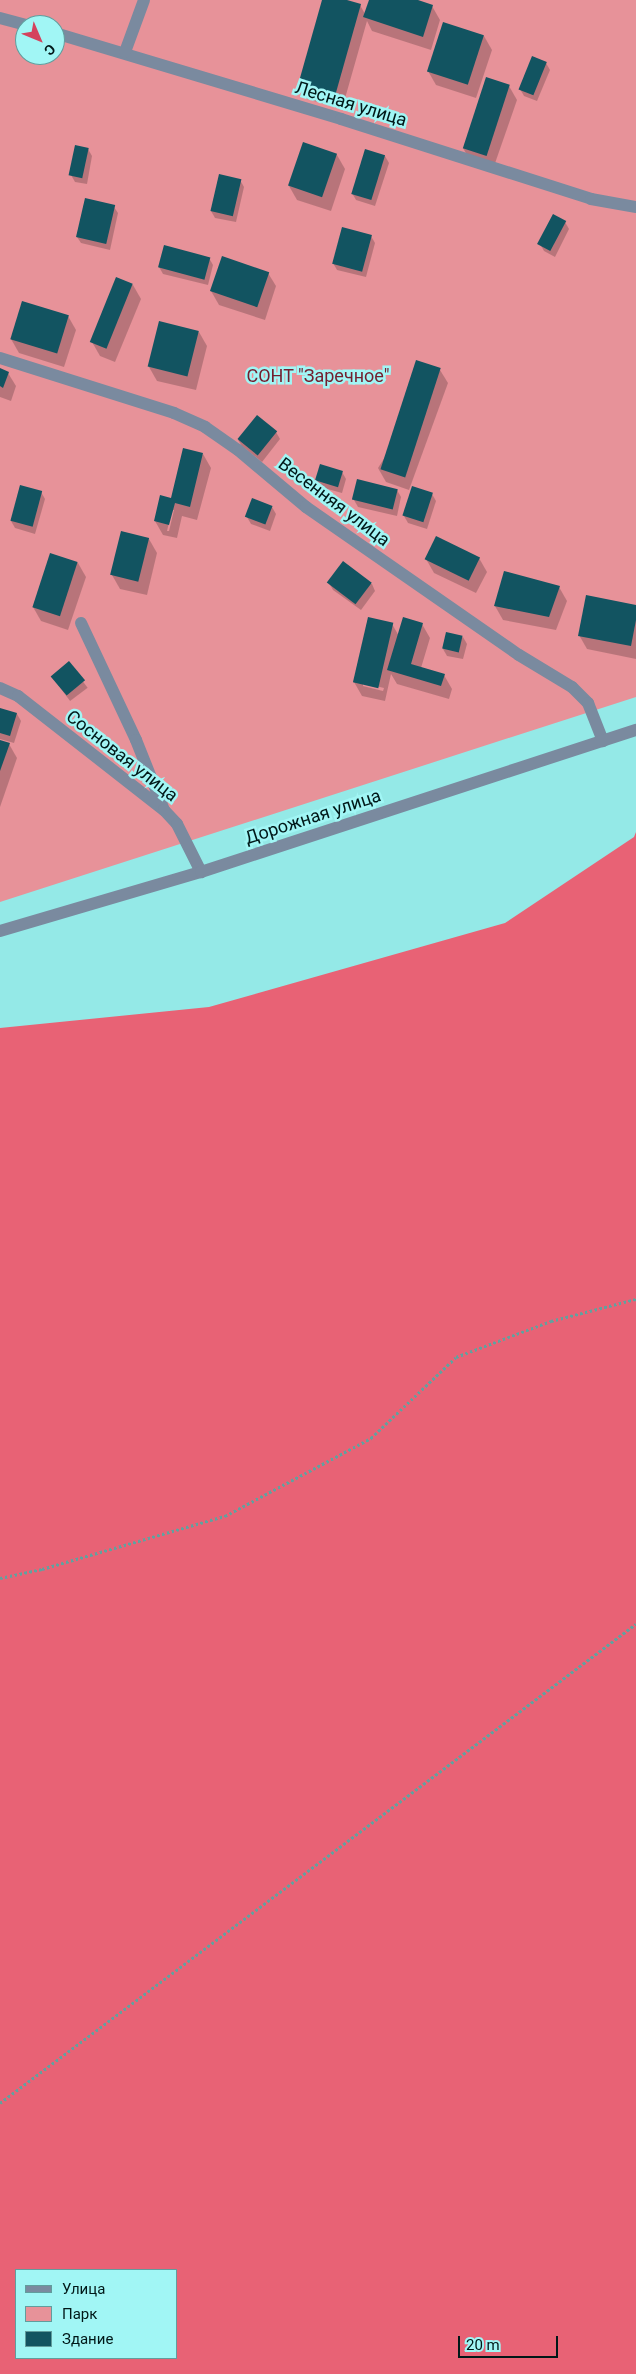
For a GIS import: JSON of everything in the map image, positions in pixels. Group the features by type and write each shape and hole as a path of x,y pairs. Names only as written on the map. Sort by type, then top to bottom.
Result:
{"street":[{"path":"125,52 144,0"},
{"path":"0,18 15,22"},
{"name":"Лесная улица","path":"65,36 125,52 591,199 636,207"},
{"name":"Весенняя улица","path":"0,358 174,413 205,427 238,450 306,506 519,655 572,687 588,704 603,741"},
{"path":"81,623 136,740 164,810"},
{"name":"Сосновая улица","path":"0,688 18,696 164,810 177,824 201,872"},
{"name":"Дорожная улица","path":"0,932 201,872 636,730"}],"path":[{"path":"0,1578 42,1569 225,1516 371,1438 456,1357 550,1322 636,1300"},
{"path":"0,2103 636,1624"}],"green space":[{"name":"СОНТ \"Заречное\"","path":"0,0 636,0 636,697 0,902"}],"shaded area":[{"path":"636,832 636,2374 0,2374 0,1028 209,1007 505,923 634,837"}],"building":[{"path":"322,0 347,0 361,4 335,96 298,85"},
{"path":"369,0 418,0 433,5 423,37 363,17"},
{"path":"443,22 484,35 468,85 427,71"},
{"path":"532,56 547,62 533,95 519,89"},
{"path":"486,77 510,85 487,156 463,148"},
{"path":"303,142 337,154 322,197 288,185"},
{"path":"75,145 89,148 82,178 69,175"},
{"path":"365,149 385,155 371,200 351,194"},
{"path":"219,174 241,179 233,216 210,211"},
{"path":"85,198 115,205 106,244 76,237"},
{"path":"553,214 566,221 550,251 537,244"},
{"path":"342,227 372,235 362,272 332,264"},
{"path":"164,245 210,257 204,280 158,267"},
{"path":"222,256 269,272 257,307 210,291"},
{"path":"116,277 133,284 106,349 90,342"},
{"path":"22,301 69,315 57,354 10,339"},
{"path":"159,321 199,331 187,377 148,367"},
{"path":"416,360 441,368 405,477 380,469"},
{"path":"0,368 9,372 3,388 0,386"},
{"path":"257,415 277,431 258,455 237,439"},
{"path":"183,448 203,453 190,507 175,503 169,525 154,521 160,495 171,498"},
{"path":"320,464 343,471 338,487 315,480"},
{"path":"357,479 398,489 393,510 352,499"},
{"path":"20,485 42,491 33,527 10,521"},
{"path":"412,486 433,493 423,522 402,515"},
{"path":"252,498 273,506 265,525 245,517"},
{"path":"121,531 149,538 138,582 110,575"},
{"path":"436,536 480,557 469,581 425,559"},
{"path":"50,553 78,562 60,616 32,607"},
{"path":"343,561 372,583 356,604 327,583"},
{"path":"504,571 560,586 549,617 494,606"},
{"path":"586,595 636,605 636,620 631,646 578,636"},
{"path":"368,617 393,623 378,688 353,682"},
{"path":"403,617 423,623 411,664 445,674 441,686 387,670"},
{"path":"446,632 463,636 459,652 442,649"},
{"path":"69,661 85,680 67,696 51,676"},
{"path":"0,708 17,713 10,736 0,733"},
{"path":"0,740 10,743 0,771"}]}
